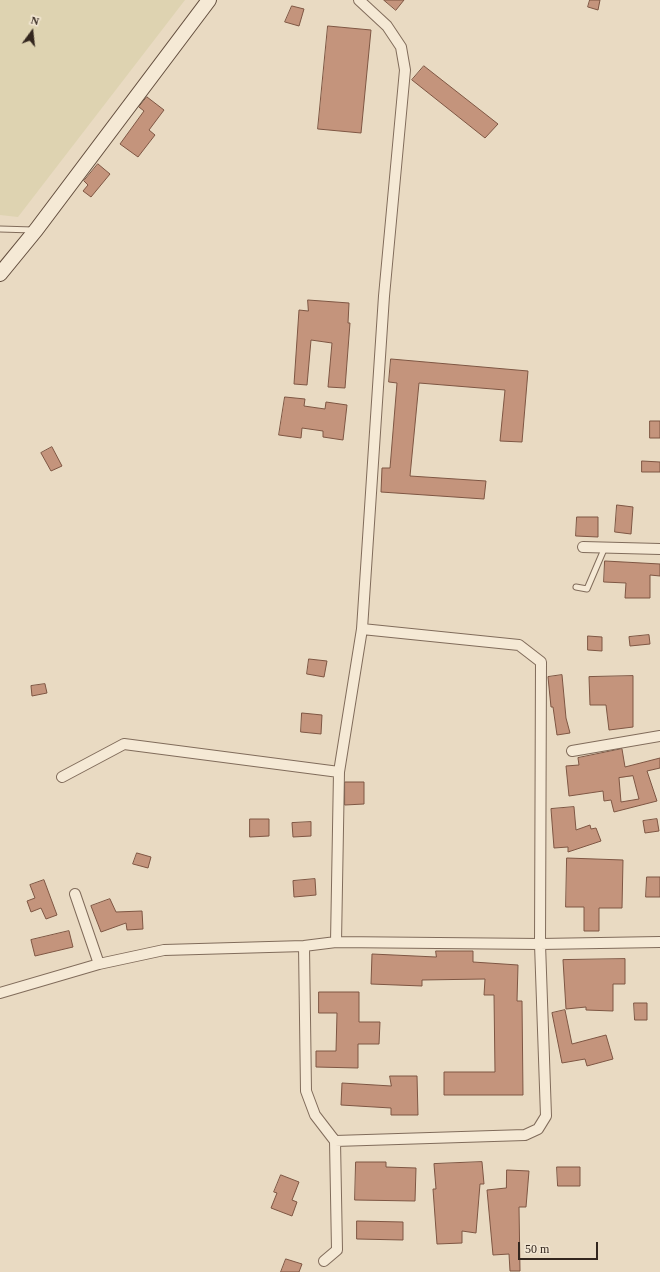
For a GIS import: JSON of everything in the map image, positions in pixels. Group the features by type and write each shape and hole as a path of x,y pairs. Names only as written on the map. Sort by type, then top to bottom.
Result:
{"main road":[{"path":"0,274 36,230 209,0"}],"street":[{"path":"336,942 338,772 362,629 384,296 405,70 401,47 387,26 359,0"},
{"path":"583,547 660,549"},
{"path":"335,1140 525,1135 538,1129 546,1116 540,944 541,662 519,645 362,629"},
{"path":"572,750 660,736"},
{"path":"62,777 124,744 338,772"},
{"path":"75,894 98,964"},
{"path":"0,992 98,964 164,950 304,946 336,942 540,944 660,942"},
{"path":"304,946 306,1091 315,1115 335,1140 336,1250 324,1261"}],"lane":[{"path":"0,228 36,230"},
{"path":"576,587 587,589 604,548"}],"shaded area":[{"path":"0,0 185,0 18,217 0,215"}],"building":[{"path":"384,0 404,0 396,10"},
{"path":"590,0 600,0 598,10 588,7"},
{"path":"292,6 304,9 299,26 285,22"},
{"path":"328,26 371,30 361,133 318,129"},
{"path":"424,66 498,124 485,138 412,80"},
{"path":"147,97 164,110 149,130 155,135 138,157 120,144 144,111 139,107"},
{"path":"98,164 110,174 91,197 83,191 88,185 84,181"},
{"path":"308,300 349,303 348,323 350,323 345,388 328,387 332,343 311,340 307,385 294,384 299,310 308,311"},
{"path":"391,359 528,371 522,442 500,441 505,390 419,383 410,476 486,481 484,499 381,492 382,468 390,468 397,383 389,382"},
{"path":"285,397 305,399 304,406 325,409 326,402 347,405 343,440 323,437 323,431 302,428 301,438 279,435"},
{"path":"650,421 660,421 660,438 650,438"},
{"path":"52,447 62,466 51,471 41,453"},
{"path":"642,461 660,462 660,472 642,472"},
{"path":"617,505 633,507 631,534 615,532"},
{"path":"577,517 598,517 598,537 576,536"},
{"path":"605,561 660,564 660,576 650,575 650,598 625,598 626,583 604,582"},
{"path":"649,635 650,644 630,646 629,637"},
{"path":"588,636 602,637 602,651 588,650"},
{"path":"309,659 327,661 324,677 307,674"},
{"path":"562,675 566,718 570,733 557,735 553,707 551,707 548,677"},
{"path":"633,676 633,727 609,730 606,705 590,705 589,677"},
{"path":"45,684 47,693 32,696 31,686"},
{"path":"302,713 322,715 321,734 301,732"},
{"path":"622,749 625,767 660,758 660,768 647,771 657,801 614,812 611,800 604,801 603,791 569,796 566,766 579,765 578,758","holes":["633,776 639,799 621,802 619,778"]},
{"path":"345,782 364,782 364,804 345,805"},
{"path":"574,807 576,830 590,825 591,829 596,828 601,841 568,852 568,847 554,848 551,809"},
{"path":"250,819 269,819 269,836 250,837"},
{"path":"657,819 659,831 645,833 643,821"},
{"path":"311,822 311,836 293,837 292,823"},
{"path":"137,853 151,857 148,868 133,864"},
{"path":"567,858 623,860 622,908 599,908 599,931 584,931 584,907 566,907"},
{"path":"647,877 660,877 660,897 646,897"},
{"path":"315,879 316,895 294,897 293,881"},
{"path":"44,880 57,915 46,919 41,908 31,912 27,901 35,898 30,885"},
{"path":"110,899 116,912 142,911 143,929 127,930 126,923 101,932 91,906"},
{"path":"69,931 73,947 35,956 31,940"},
{"path":"436,951 473,951 473,962 518,965 517,1001 522,1001 523,1095 444,1095 444,1072 495,1072 494,995 484,995 485,979 422,980 422,986 371,984 372,954 436,957"},
{"path":"625,959 625,984 613,984 613,1011 586,1010 586,1007 566,1009 563,960"},
{"path":"319,992 359,992 359,1022 380,1022 379,1044 358,1044 358,1068 316,1067 316,1051 336,1051 337,1013 319,1013"},
{"path":"634,1003 647,1003 647,1020 635,1020"},
{"path":"565,1010 572,1044 606,1035 613,1059 587,1066 585,1059 562,1063 552,1013"},
{"path":"390,1076 417,1076 418,1115 391,1115 391,1108 341,1105 342,1083 391,1086"},
{"path":"356,1162 386,1162 386,1167 416,1168 415,1201 355,1200"},
{"path":"482,1162 484,1184 480,1184 476,1233 462,1231 462,1243 437,1244 433,1189 436,1189 434,1164"},
{"path":"557,1167 580,1167 580,1186 558,1186"},
{"path":"507,1170 529,1171 526,1207 519,1207 520,1271 510,1271 509,1254 493,1255 487,1190 506,1188"},
{"path":"281,1175 299,1182 292,1200 297,1202 292,1216 271,1208 277,1193 274,1192"},
{"path":"357,1221 403,1222 403,1240 357,1239"},
{"path":"286,1259 302,1264 299,1272 281,1272"}]}
